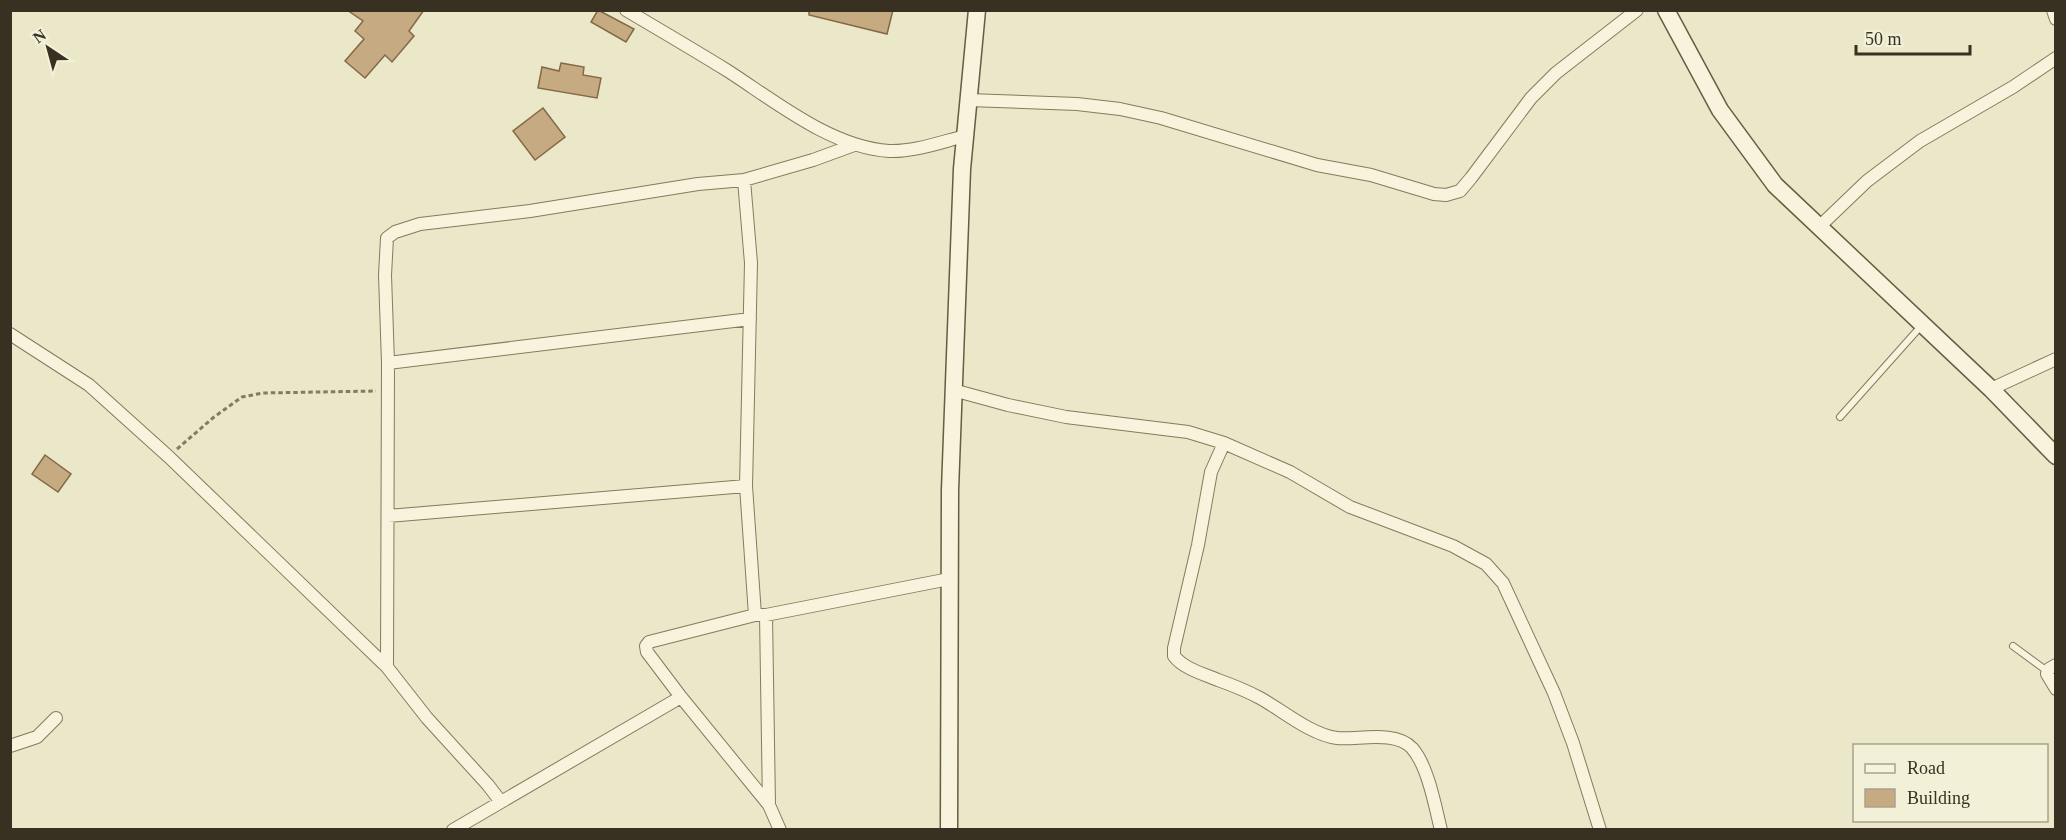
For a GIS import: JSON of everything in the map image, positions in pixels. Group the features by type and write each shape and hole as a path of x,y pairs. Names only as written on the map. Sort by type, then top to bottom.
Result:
{"main road":[{"path":"949,830 949,579 953,390 965,136 977,10"},
{"path":"1666,10 1720,110 1775,185 1991,389 2055,456"}],"street":[{"path":"626,10 819,129 854,145 891,151 925,146 965,136"},
{"path":"968,100 1077,104 1120,109 1161,118 1317,165 1371,175 1434,194 1446,195 1460,191 1531,98 1556,73 1637,10"},
{"path":"2053,10 2055,19"},
{"path":"1819,227 1868,181 1920,141 2013,87 2055,58"},
{"path":"387,667 388,363 385,275 387,238 395,231 420,224 530,211 698,184 744,180 813,160 854,145"},
{"path":"744,180 752,262 746,486 761,615 769,805"},
{"path":"388,363 750,320"},
{"path":"10,334 89,385 169,457 387,667 427,718 501,802"},
{"path":"1991,389 2055,359"},
{"path":"953,390 1008,405 1066,417 1188,432 1224,443 1290,472 1350,507 1453,546 1486,564 1503,583 1554,693 1573,743 1600,830"},
{"path":"1224,443 1210,472 1198,545 1174,656 1189,668 1258,697 1312,730 1333,738 1388,738 1404,742 1412,748 1420,762 1441,830"},
{"path":"388,516 746,486"},
{"path":"780,830 769,805 681,697 647,652 646,646 649,642 659,638 761,615 949,579"},
{"path":"2051,668 2047,674 2055,689"},
{"path":"453,830 681,697"},
{"path":"10,746 37,737 56,718"}],"lane":[{"path":"1840,417 1922,324"},
{"path":"2013,646 2051,668"}],"path":[{"path":"169,457 214,417 242,397 263,393 388,391"}],"building":[{"path":"347,10 424,10 409,31 414,36 392,62 385,55 365,78 345,61 364,39 355,31 363,21"},
{"path":"598,10 634,29 626,42 591,22"},
{"path":"809,10 893,10 887,34 809,15"},
{"path":"561,63 584,67 583,75 601,78 597,98 538,88 542,67 559,71"},
{"path":"543,108 565,137 535,160 513,131"},
{"path":"45,455 71,474 58,492 32,474"}]}
